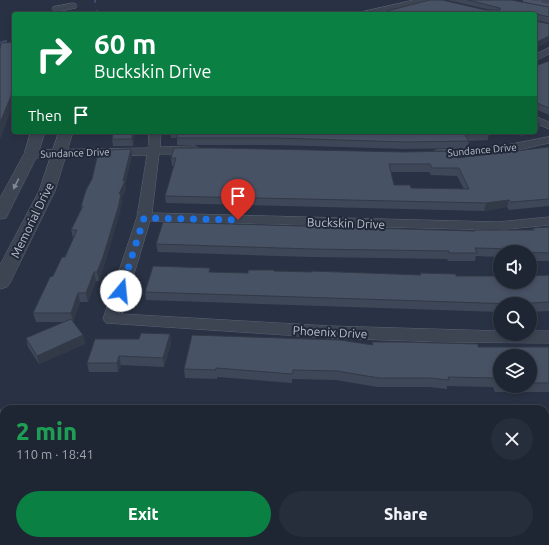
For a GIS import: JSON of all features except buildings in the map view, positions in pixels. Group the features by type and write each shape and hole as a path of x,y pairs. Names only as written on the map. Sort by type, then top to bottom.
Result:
{"main road":[{"path":"530,2 549,4"},
{"path":"530,2 549,8"}],"street":[{"path":"374,12 425,0"},
{"path":"55,8 73,7"},
{"path":"537,57 549,51"},
{"path":"537,120 549,126"},
{"path":"0,214 31,154 37,134"},
{"name":"Memorial Drive","path":"0,283 43,201 61,153 66,134"},
{"path":"144,218 155,134"},
{"name":"Sundance Drive","path":"421,154 496,151 549,140"},
{"name":"Sundance Drive","path":"31,154 206,149"},
{"name":"Buckskin Drive","path":"144,218 428,226 498,226 549,221"},
{"name":"Phoenix Drive","path":"144,218 112,319 332,333 495,338 549,337"}],"waterway":[{"path":"0,43 6,41"}],"route":[{"path":"121,291 144,218 238,220"}]}
